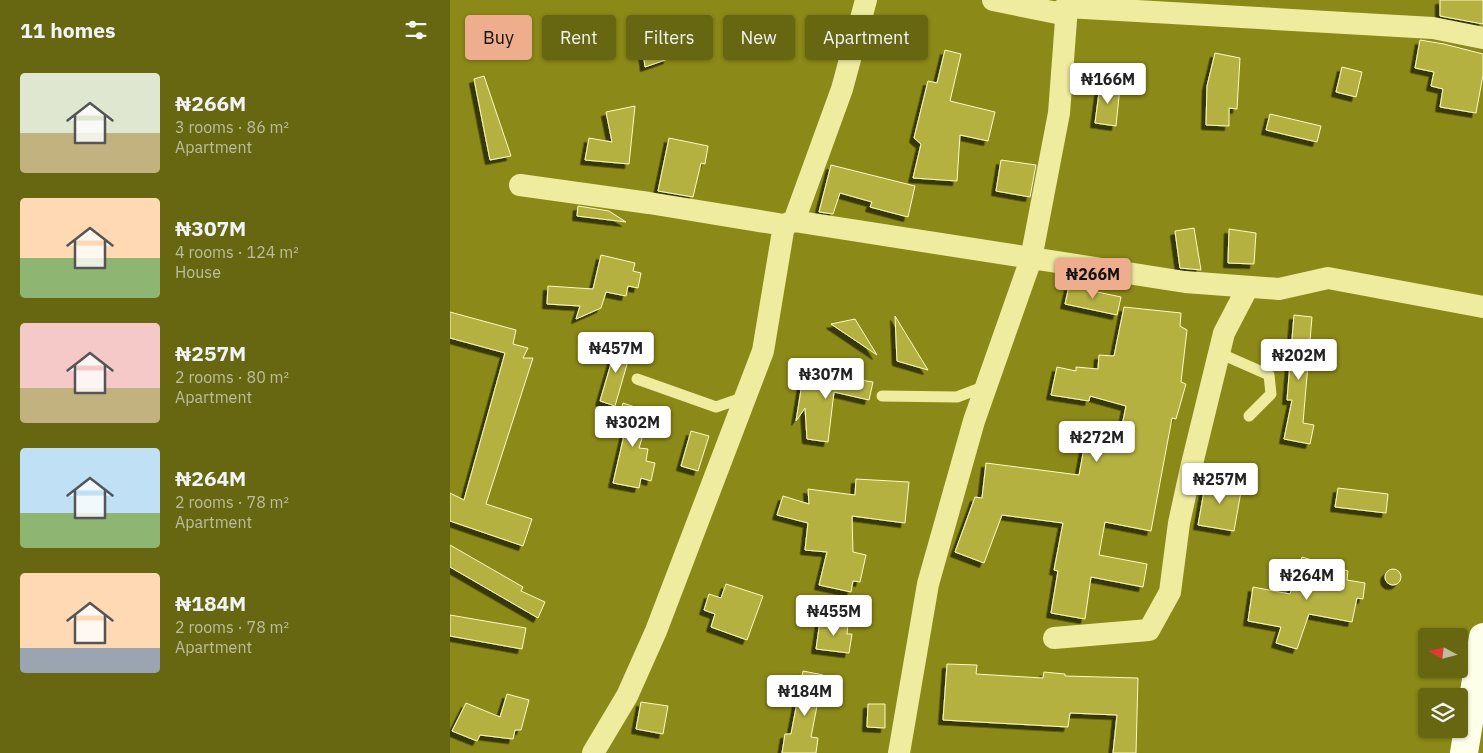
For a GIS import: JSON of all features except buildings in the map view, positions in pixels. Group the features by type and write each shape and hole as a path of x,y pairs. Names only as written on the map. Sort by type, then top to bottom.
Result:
{"main road":[{"path":"1464,753 1483,637"}],"street":[{"path":"593,753 626,696 656,631 763,351 789,223 842,89 866,0"},
{"path":"993,0 1056,6 1432,28 1483,38"},
{"path":"899,753 928,584 974,421 1031,258 1059,113 1056,6"},
{"path":"520,185 648,202 1185,282 1279,289 1328,278 1483,307"},
{"path":"1054,638 1149,630 1170,592 1179,523 1224,333 1248,287"}],"lane":[{"path":"1219,353 1269,375 1271,394 1249,416"},
{"path":"637,379 716,407 745,397"},
{"path":"882,396 957,397 986,386"}]}
